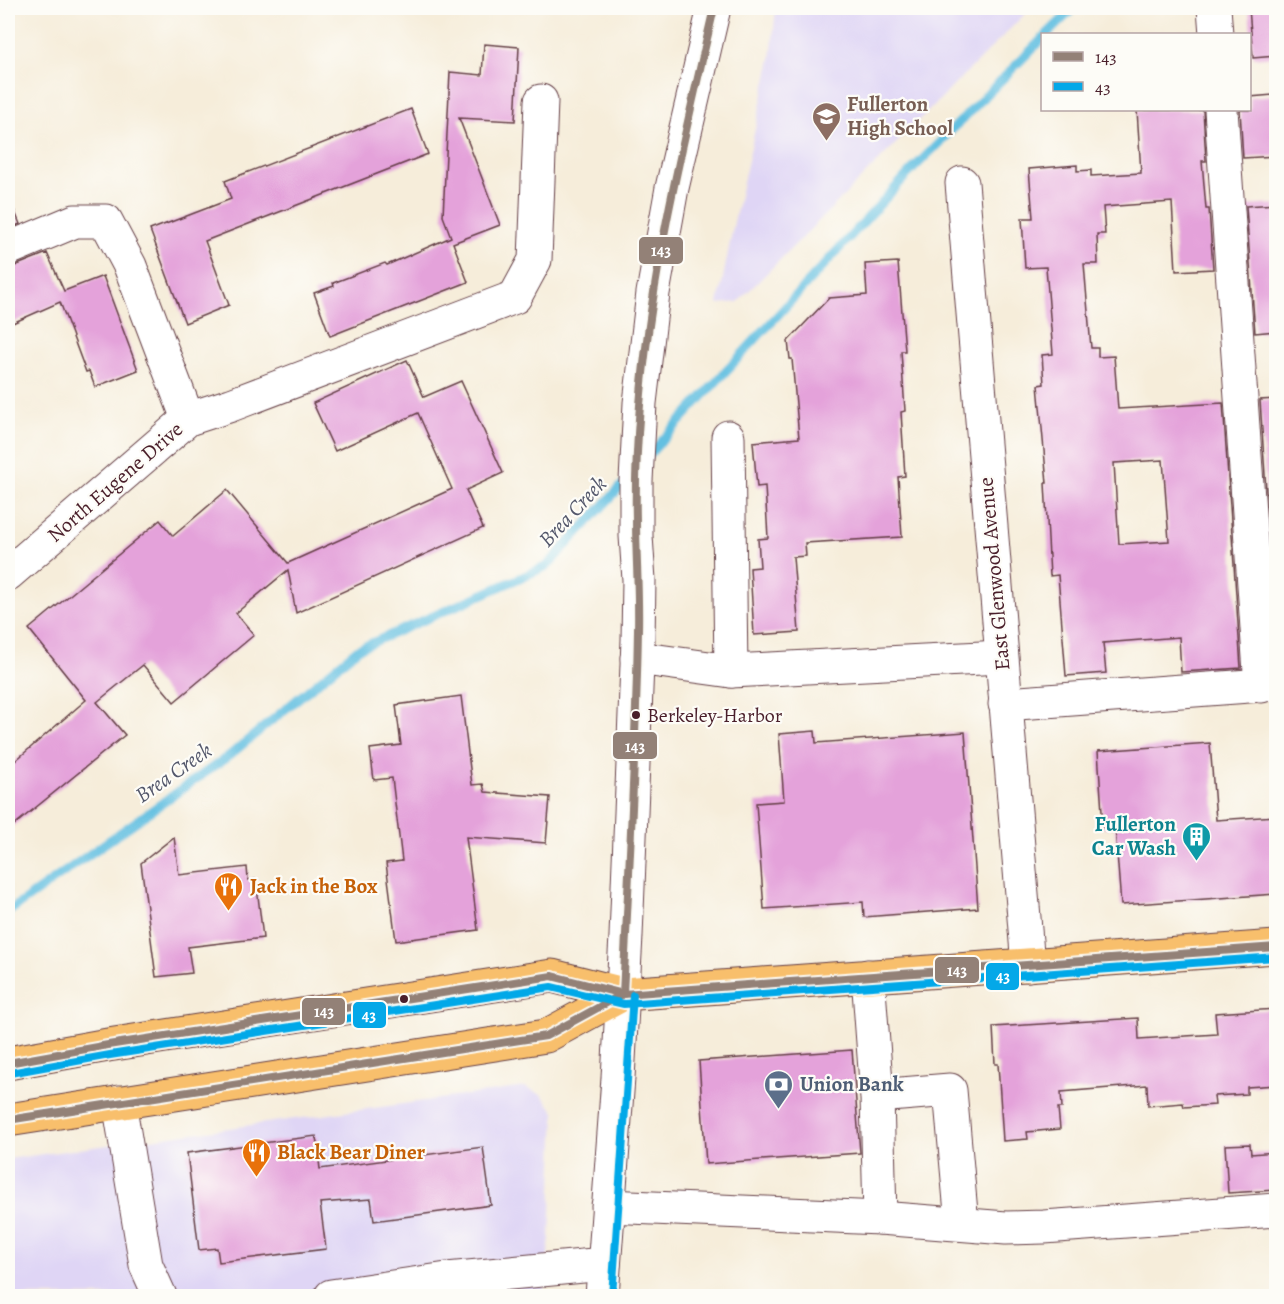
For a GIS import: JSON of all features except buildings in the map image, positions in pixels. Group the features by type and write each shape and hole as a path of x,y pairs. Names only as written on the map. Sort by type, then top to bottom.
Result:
{"main road":[{"path":"8,1062 552,976 623,994 1276,947"},
{"path":"8,1120 546,1036 623,994"}],"street":[{"path":"602,1296 623,994 637,658 639,580 636,482 640,403 653,293 672,188 714,8"},
{"path":"1214,8 1216,33"},
{"name":"North Eugene Drive","path":"8,574 188,419 231,405 515,297 535,260 541,101"},
{"path":"1005,704 1269,685 1221,111"},
{"name":"East Glenwood Avenue","path":"962,183 1028,965"},
{"path":"8,249 75,221 106,221 130,266 188,419"},
{"path":"728,437 731,671"},
{"path":"637,658 731,671 1001,657"},
{"path":"868,976 877,1096 880,1218"},
{"path":"877,1096 950,1090 962,1224"},
{"path":"119,1102 146,1265 160,1296"},
{"path":"608,1206 880,1218 1006,1228 1043,1220 1195,1208 1276,1209"},
{"path":"331,1296 447,1279 604,1264"}],"shaded area":[{"name":"Fullerton High School","path":"776,8 1031,8 738,302 718,304 771,59"},
{"path":"525,1087 542,1095 555,1112 550,1238 543,1296 8,1296 8,1159"}],"waterway":[{"name":"Brea Creek","path":"1048,33 1074,8"},
{"name":"Brea Creek","path":"646,458 907,175 1041,40"},
{"name":"Brea Creek","path":"8,912 230,755 358,649 547,566 627,480"}],"transit line":[{"name":"143","path":"623,994 637,675 636,491 640,405 660,255 714,8"},
{"name":"143","path":"8,1063 108,1045 552,976 623,994 1276,947"},
{"name":"43","path":"10,1073 110,1055 551,987 624,1004 1276,957"},
{"name":"143","path":"8,1120 546,1036 623,994"},
{"name":"43","path":"612,1296 633,995"}],"place":[{"name":"Fullerton High School","path":"826,142"},
{"name":"Berkeley-Harbor","path":"636,715"},
{"name":"Fullerton Car Wash","path":"1197,862"},
{"name":"Jack in the Box","path":"229,912"},
{"name":"Union Bank","path":"779,1110"},
{"name":"Black Bear Diner","path":"256,1178"}]}
